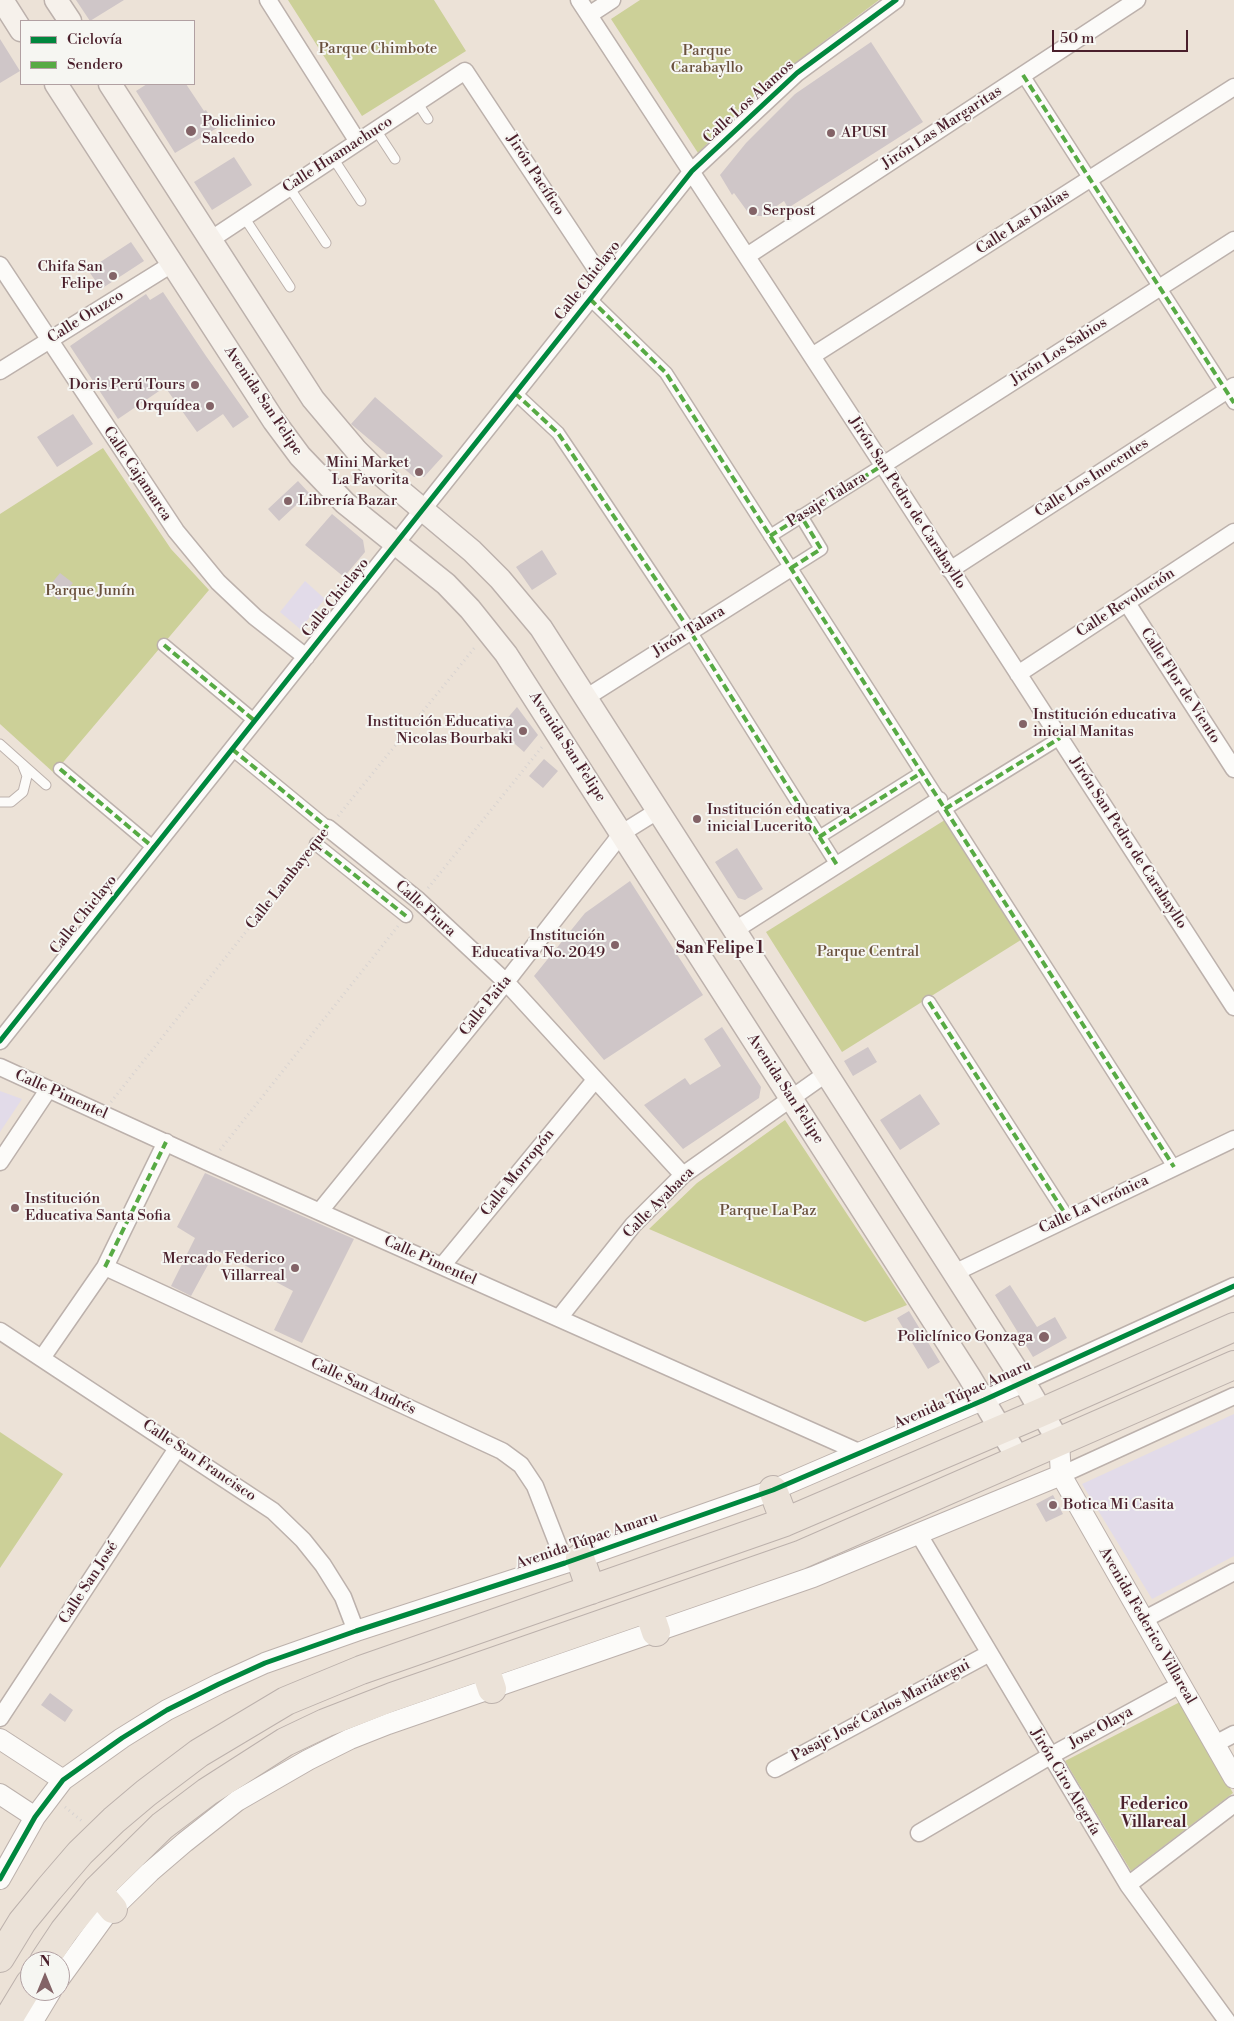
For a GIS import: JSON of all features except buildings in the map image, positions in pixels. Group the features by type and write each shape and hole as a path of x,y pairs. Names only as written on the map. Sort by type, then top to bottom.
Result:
{"highway":[{"path":"0,1958 22,1922 49,1889 99,1835 146,1793 199,1753 286,1701 361,1670 785,1522 1002,1430 1234,1327"},
{"path":"51,1951 64,1931 105,1899 162,1826 207,1792 285,1742 358,1710 488,1677 652,1620 1234,1365"},
{"path":"773,1490 785,1522"},
{"path":"573,1560 591,1590"},
{"path":"7,2021 20,2000"}],"main road":[{"path":"2,0 20,28"},
{"path":"56,0 69,20"},
{"name":"Avenida San Felipe","path":"57,85 274,421 300,456 345,503 446,584 493,636 524,679 984,1400 1019,1460"},
{"path":"111,85 313,399 356,450 379,473 472,551 500,579 541,628 587,697 1024,1382 1059,1442"}],"street":[{"path":"268,0 358,142"},
{"name":"Jirón San Pedro de Carabayllo","path":"579,0 883,464 1234,1007"},
{"path":"589,15 612,0"},
{"name":"Jirón Las Margaritas","path":"747,256 1137,0"},
{"name":"Calle Los Alamos","path":"692,171 797,73 893,1"},
{"name":"Calle Huamachuco","path":"210,240 466,70"},
{"name":"Jirón Pacífico","path":"466,70 604,281"},
{"path":"1023,75 1160,288 1231,394"},
{"name":"Calle Las Dalias","path":"812,356 1234,87"},
{"name":"Calle Chiclayo","path":"0,1041 692,171"},
{"name":"Jirón Los Sabios","path":"883,464 1234,240"},
{"name":"Calle Otuzco","path":"0,372 48,340 172,264"},
{"name":"Calle Cajamarca","path":"0,265 176,531 218,582 256,617 306,657"},
{"path":"590,298 666,373 1174,1167"},
{"path":"515,393 558,433 690,631 837,865"},
{"name":"Calle Los Inocentes","path":"950,570 1231,394"},
{"name":"Pasaje Talara","path":"770,536 883,464"},
{"path":"791,568 821,548 801,516"},
{"name":"Calle Revolución","path":"1018,674 1233,536"},
{"name":"Jirón Talara","path":"587,697 791,568"},
{"name":"Calle Flor de Viento","path":"1127,603 1234,768"},
{"path":"164,645 255,721"},
{"path":"735,930 837,865 1060,738"},
{"name":"Calle Piura","path":"232,750 418,900 506,982 684,1175"},
{"path":"60,769 154,848"},
{"path":"819,836 921,773"},
{"name":"Calle Paita","path":"320,1211 506,982 622,833 659,810"},
{"path":"316,844 406,916"},
{"path":"929,1002 1068,1218"},
{"name":"Calle Pimentel","path":"1,1069 862,1453"},
{"name":"Calle Ayabaca","path":"559,1318 633,1225 684,1175 827,1073"},
{"name":"Calle Morropón","path":"442,1266 595,1080"},
{"path":"0,1162 48,1090"},
{"name":"Calle La Verónica","path":"954,1273 1234,1139"},
{"path":"42,1358 105,1267 166,1142"},
{"name":"Calle San Andrés","path":"105,1267 502,1451 521,1464 535,1486 573,1560"},
{"name":"Avenida Túpac Amaru","path":"0,1879 35,1817 57,1788 122,1738 167,1710 265,1663 573,1560 773,1490 984,1400 1234,1286"},
{"name":"Calle San Francisco","path":"0,1331 273,1511 303,1540 323,1565 343,1597 356,1631"},
{"path":"652,1620 813,1578 1061,1475 1234,1396"},
{"name":"Avenida Federico Villareal","path":"1059,1442 1061,1475 1234,1778"},
{"name":"Calle San José","path":"0,1718 178,1447"},
{"path":"1019,1460 1061,1475"},
{"name":"Jirón Ciro Alegría","path":"918,1533 988,1654 1128,1885 1227,2021"},
{"path":"1143,1620 1234,1572"},
{"name":"Pasaje José Carlos Mariátegui","path":"775,1769 988,1654"},
{"name":"Jose Olaya","path":"919,1833 1050,1756 1180,1685"},
{"path":"1215,1744 1234,1734"},
{"path":"0,1739 57,1788"},
{"path":"0,1794 35,1817"},
{"path":"1128,1885 1234,1804"},
{"path":"70,1964 85,1943 105,1899"},
{"path":"33,2021 45,2001"}],"lane":[{"path":"417,102 428,119"},
{"path":"376,130 396,159"},
{"path":"333,158 361,201"},
{"path":"289,187 326,243"},
{"path":"244,217 290,287"},
{"path":"0,744 46,785"},
{"path":"0,802 11,802 24,792 27,776 20,762"}],"path":[{"path":"57,1788 99,1835"}],"shaded area":[{"path":"305,581 325,599 300,629 280,612"},
{"path":"0,1091 22,1099 0,1132"},
{"path":"1234,1414 1234,1556 1152,1599 1082,1484"}],"green space":[{"name":"Parque Chimbote","path":"288,0 434,0 466,51 362,116"},
{"name":"Parque Carabayllo","path":"640,0 879,0 763,87 698,153 611,19"},
{"name":"Parque Junín","path":"103,448 171,549 209,590 54,773 0,724 0,514"},
{"name":"Parque Central","path":"948,818 1024,938 842,1052 766,932"},
{"name":"Parque La Paz","path":"785,1120 907,1305 865,1322 649,1229 697,1183"},
{"path":"0,1432 63,1474 0,1568"},
{"path":"1180,1702 1233,1793 1131,1871 1065,1761"}],"marked path":[{"path":"1023,75 1234,403"},
{"path":"590,299 666,373 1174,1167"},
{"path":"515,393 558,433 690,631 837,865"},
{"path":"770,536 883,465"},
{"path":"791,568 821,549 801,516"},
{"path":"164,645 255,721"},
{"path":"945,809 1060,738"},
{"path":"232,749 328,828"},
{"path":"60,769 154,848"},
{"path":"819,837 921,773"},
{"path":"316,844 406,916"},
{"path":"929,1002 1068,1218"},
{"path":"105,1267 166,1142"}],"cycle path":[{"path":"0,1041 692,171 797,73 896,0"},
{"path":"0,1879 35,1817 63,1780 122,1738 167,1710 219,1684 265,1663 356,1631 565,1563 773,1490 984,1400 1234,1286"}],"place":[{"name":"Policlinico Salcedo","path":"191,131"},
{"name":"APUSI","path":"831,133"},
{"name":"Serpost","path":"753,211"},
{"name":"Chifa San Felipe","path":"113,276"},
{"name":"Doris Perú Tours","path":"195,385"},
{"name":"Orquídea","path":"210,406"},
{"name":"Mini Market La Favorita","path":"419,472"},
{"name":"Librería Bazar","path":"288,501"},
{"name":"Institución educativa inicial Manitas","path":"1023,724"},
{"name":"Institución Educativa Nicolas Bourbaki","path":"523,731"},
{"name":"Institución educativa inicial Lucerito","path":"697,819"},
{"name":"Institución Educativa No. 2049","path":"615,945"},
{"name":"Institución Educativa Santa Sofia","path":"15,1208"},
{"name":"Mercado Federico Villarreal","path":"295,1268"},
{"name":"Policlínico Gonzaga","path":"1044,1337"},
{"name":"Botica Mi Casita","path":"1053,1505"}],"district":[{"name":"San Felipe 1","path":"720,949"},
{"name":"Federico Villareal","path":"1154,1814"}]}
